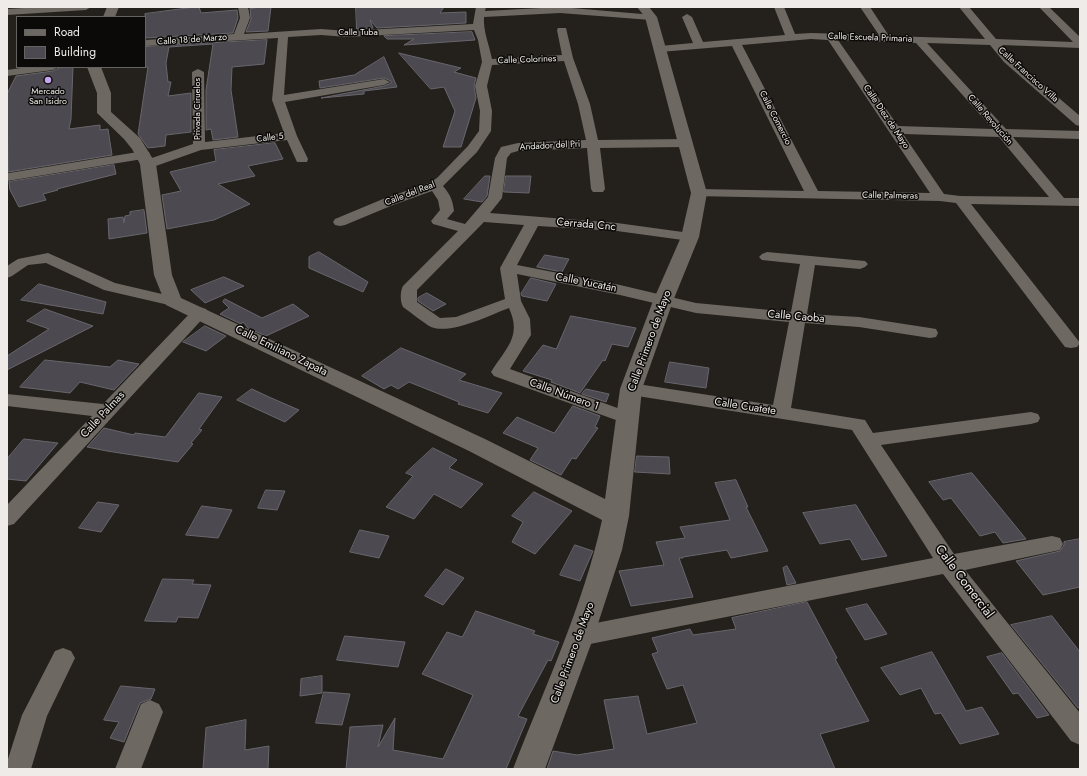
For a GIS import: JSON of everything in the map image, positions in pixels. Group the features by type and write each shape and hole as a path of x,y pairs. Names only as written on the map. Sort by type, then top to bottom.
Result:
{"street":[{"path":"8,12 86,7"},
{"path":"238,37 245,18 243,7"},
{"path":"779,7 791,38"},
{"path":"865,7 886,38"},
{"name":"Calle Francisco Villa","path":"964,7 1008,60 1080,122"},
{"path":"1044,7 1080,44"},
{"path":"487,62 483,40 478,28 480,11 560,10 647,12"},
{"name":"Calle Primero de Mayo","path":"529,769 580,636 609,550 616,516 631,389 663,301 690,237 699,192 660,49 647,12"},
{"path":"687,17 700,46"},
{"name":"Calle Tuba","path":"238,37 321,32 347,34 478,28"},
{"path":"562,30 568,58 584,104 593,144 598,189"},
{"name":"Calle 5","path":"8,177 57,168 146,159 199,146 291,136 278,100 283,34"},
{"name":"Calle 18 de Marzo","path":"146,43 238,37"},
{"name":"Calle Escuela Primaria","path":"660,49 791,38 831,37 994,43 1080,44"},
{"name":"Calle Diez de Mayo","path":"831,37 940,197"},
{"name":"Calle Revolución","path":"919,40 1002,132 1060,202"},
{"name":"Calle Comercio","path":"736,43 813,194"},
{"name":"Calle Colorines","path":"487,62 568,58"},
{"name":"Calle del Real","path":"340,222 388,202 434,186 442,181 473,149 485,131 486,111 481,86 487,62"},
{"path":"7,84 10,73 46,68"},
{"path":"94,68 104,93 104,113 130,134 146,159 163,275 173,301"},
{"name":"Privada Ciruelos","path":"198,72 199,146"},
{"path":"278,100 384,82"},
{"path":"895,130 1080,135"},
{"path":"291,136 302,159"},
{"name":"Andador del Pri","path":"513,301 458,322 437,323 409,304 409,289 480,217 495,198 500,158 506,150 518,147 593,144 686,144"},
{"path":"434,186 443,194 447,202 447,210 438,221 468,229"},
{"name":"Calle Palmeras","path":"699,192 940,197 960,200 1080,202"},
{"path":"960,200 1071,343"},
{"name":"Cerrada Cnc","path":"480,217 617,227 690,237"},
{"path":"513,301 508,268 534,220"},
{"path":"767,257 860,264"},
{"path":"7,273 23,262 48,258 110,287 173,301"},
{"path":"782,413 797,318 808,261"},
{"name":"Calle Yucatán","path":"508,268 620,290 663,301"},
{"name":"Calle Emiliano Zapata","path":"173,301 200,312 477,444 616,516"},
{"name":"Calle Número 1","path":"513,301 522,319 523,335 500,372 627,418"},
{"name":"Calle Caoba","path":"663,301 696,308 797,318 859,322 930,333"},
{"name":"Calle Palmas","path":"7,518 106,410 200,312"},
{"name":"Calle Cuatete","path":"631,389 782,413 863,433 1031,418"},
{"path":"7,400 106,410"},
{"name":"Calle Comercial","path":"863,433 949,565 1080,733"},
{"path":"580,636 1052,544"},
{"path":"18,769 35,715 63,658"},
{"path":"128,769 150,712"}],"building":[{"path":"199,7 201,13 237,10 238,18 233,33 146,38 145,14"},
{"path":"271,7 268,31 246,32 251,19 250,9"},
{"path":"356,7 444,7 440,13 466,12 466,23 377,28 370,20 373,28 357,29"},
{"path":"472,32 475,40 404,45 414,39 387,39 384,36"},
{"path":"267,40 264,64 232,67 231,90 238,137 213,140 211,129 206,130 206,90 213,44 169,47 166,63 168,82 171,82 168,96 191,93 191,132 166,135 165,146 148,148 138,134 148,67 146,67 146,47"},
{"path":"399,53 461,68 454,72 476,78 474,86 476,98 461,147 443,147 455,111 444,87 431,89"},
{"path":"384,57 397,87 364,91 364,94 321,98 384,86 391,83 391,81 384,78 320,88 319,81 354,75"},
{"path":"59,68 73,68 71,119 69,129 100,125 100,130 108,129 112,155 8,172 7,94 16,76 53,71"},
{"path":"275,143 283,159 248,166 255,176 218,184 250,204 214,220 167,229 162,195 181,191 170,172 216,161 214,150"},
{"path":"114,165 116,174 57,189 58,190 43,194 46,200 19,207 10,190 9,182"},
{"path":"485,176 490,176 487,196 482,202 464,199"},
{"path":"506,176 531,176 529,193 504,192"},
{"path":"144,210 147,233 109,239 108,219 123,217 124,223 125,216 130,215 130,212"},
{"path":"319,252 368,282 363,292 309,268 309,257"},
{"path":"545,255 569,259 562,272 537,267"},
{"path":"224,277 244,286 205,303 191,290"},
{"path":"531,278 556,284 547,301 522,296 521,294"},
{"path":"39,284 106,302 103,314 21,300"},
{"path":"427,293 446,304 433,311 418,301 418,298"},
{"path":"225,299 262,318 293,304 309,316 266,336 248,328 243,322 241,324 220,314 229,308 223,302"},
{"path":"45,309 93,326 7,370 7,356 49,329 27,321"},
{"path":"571,316 636,328 628,347 612,344 605,361 603,360 580,393 551,382 552,380 523,371 543,345 556,349"},
{"path":"205,326 226,336 206,351 183,342"},
{"path":"401,348 466,374 459,380 502,393 488,413 458,404 459,402 409,382 398,389 391,385 384,389 362,376"},
{"path":"45,360 110,367 118,360 139,364 114,390 80,382 70,393 20,387"},
{"path":"670,362 709,368 706,388 665,382"},
{"path":"252,389 299,410 285,422 237,400"},
{"path":"586,389 609,394 606,402 582,394"},
{"path":"199,393 222,397 199,429 202,430 191,443 193,444 178,462 87,447 104,428 134,435 135,433 165,437"},
{"path":"573,406 600,416 595,427 598,428 576,459 572,458 561,475 530,460 538,448 503,433 517,417 554,433"},
{"path":"24,439 58,443 26,481 7,479 7,459"},
{"path":"433,448 457,460 449,468 483,484 461,508 434,494 414,519 386,507 413,476 406,473"},
{"path":"637,456 669,457 670,474 635,472"},
{"path":"972,473 1026,539 1003,543 995,532 980,536 951,498 943,500 929,482"},
{"path":"736,480 748,507 746,507 768,551 731,558 727,550 679,558 693,597 631,606 619,571 664,565 656,542 685,538 680,527 730,520 715,483"},
{"path":"266,490 285,491 277,510 258,508"},
{"path":"534,492 572,511 535,554 512,542 523,522 512,516"},
{"path":"98,502 119,505 101,532 79,528"},
{"path":"856,505 887,556 862,560 850,539 820,544 803,513"},
{"path":"202,506 232,510 218,538 186,535"},
{"path":"360,530 389,536 379,558 350,552"},
{"path":"1080,539 1080,587 1043,595 1016,561 1060,551 1064,545 1064,542"},
{"path":"575,545 593,551 580,581 560,575"},
{"path":"787,566 796,583 787,585 783,568"},
{"path":"446,569 464,578 443,605 425,596"},
{"path":"163,579 194,580 192,584 211,585 198,618 178,617 176,622 145,621"},
{"path":"807,602 837,658 835,659 869,721 820,734 835,769 547,769 553,751 577,755 614,749 604,700 638,696 647,734 697,723 683,685 667,689 652,654 658,652 652,638 690,629 693,635 736,629 732,618"},
{"path":"867,604 887,634 865,640 846,609"},
{"path":"476,611 535,631 533,634 559,642 551,661 548,660 518,716 527,719 506,769 346,769 350,727 383,725 378,747 395,718 393,750 443,759 473,695 422,674 447,632 462,637"},
{"path":"1052,616 1080,652 1080,707 1078,708 1011,625"},
{"path":"345,636 405,642 398,667 337,660"},
{"path":"932,652 966,711 982,707 999,734 960,744 941,713 935,714 921,688 900,695 881,668"},
{"path":"1002,653 1049,715 1037,718 1018,693 1013,694 987,657"},
{"path":"322,676 322,693 300,696 301,679"},
{"path":"121,686 155,689 151,699 140,703 124,742 110,738 119,722 104,720"},
{"path":"324,692 350,694 342,725 316,723"},
{"path":"246,720 245,750 269,746 268,769 203,769 206,728"}],"place":[{"name":"Mercado San Isidro","path":"48,80"}]}
